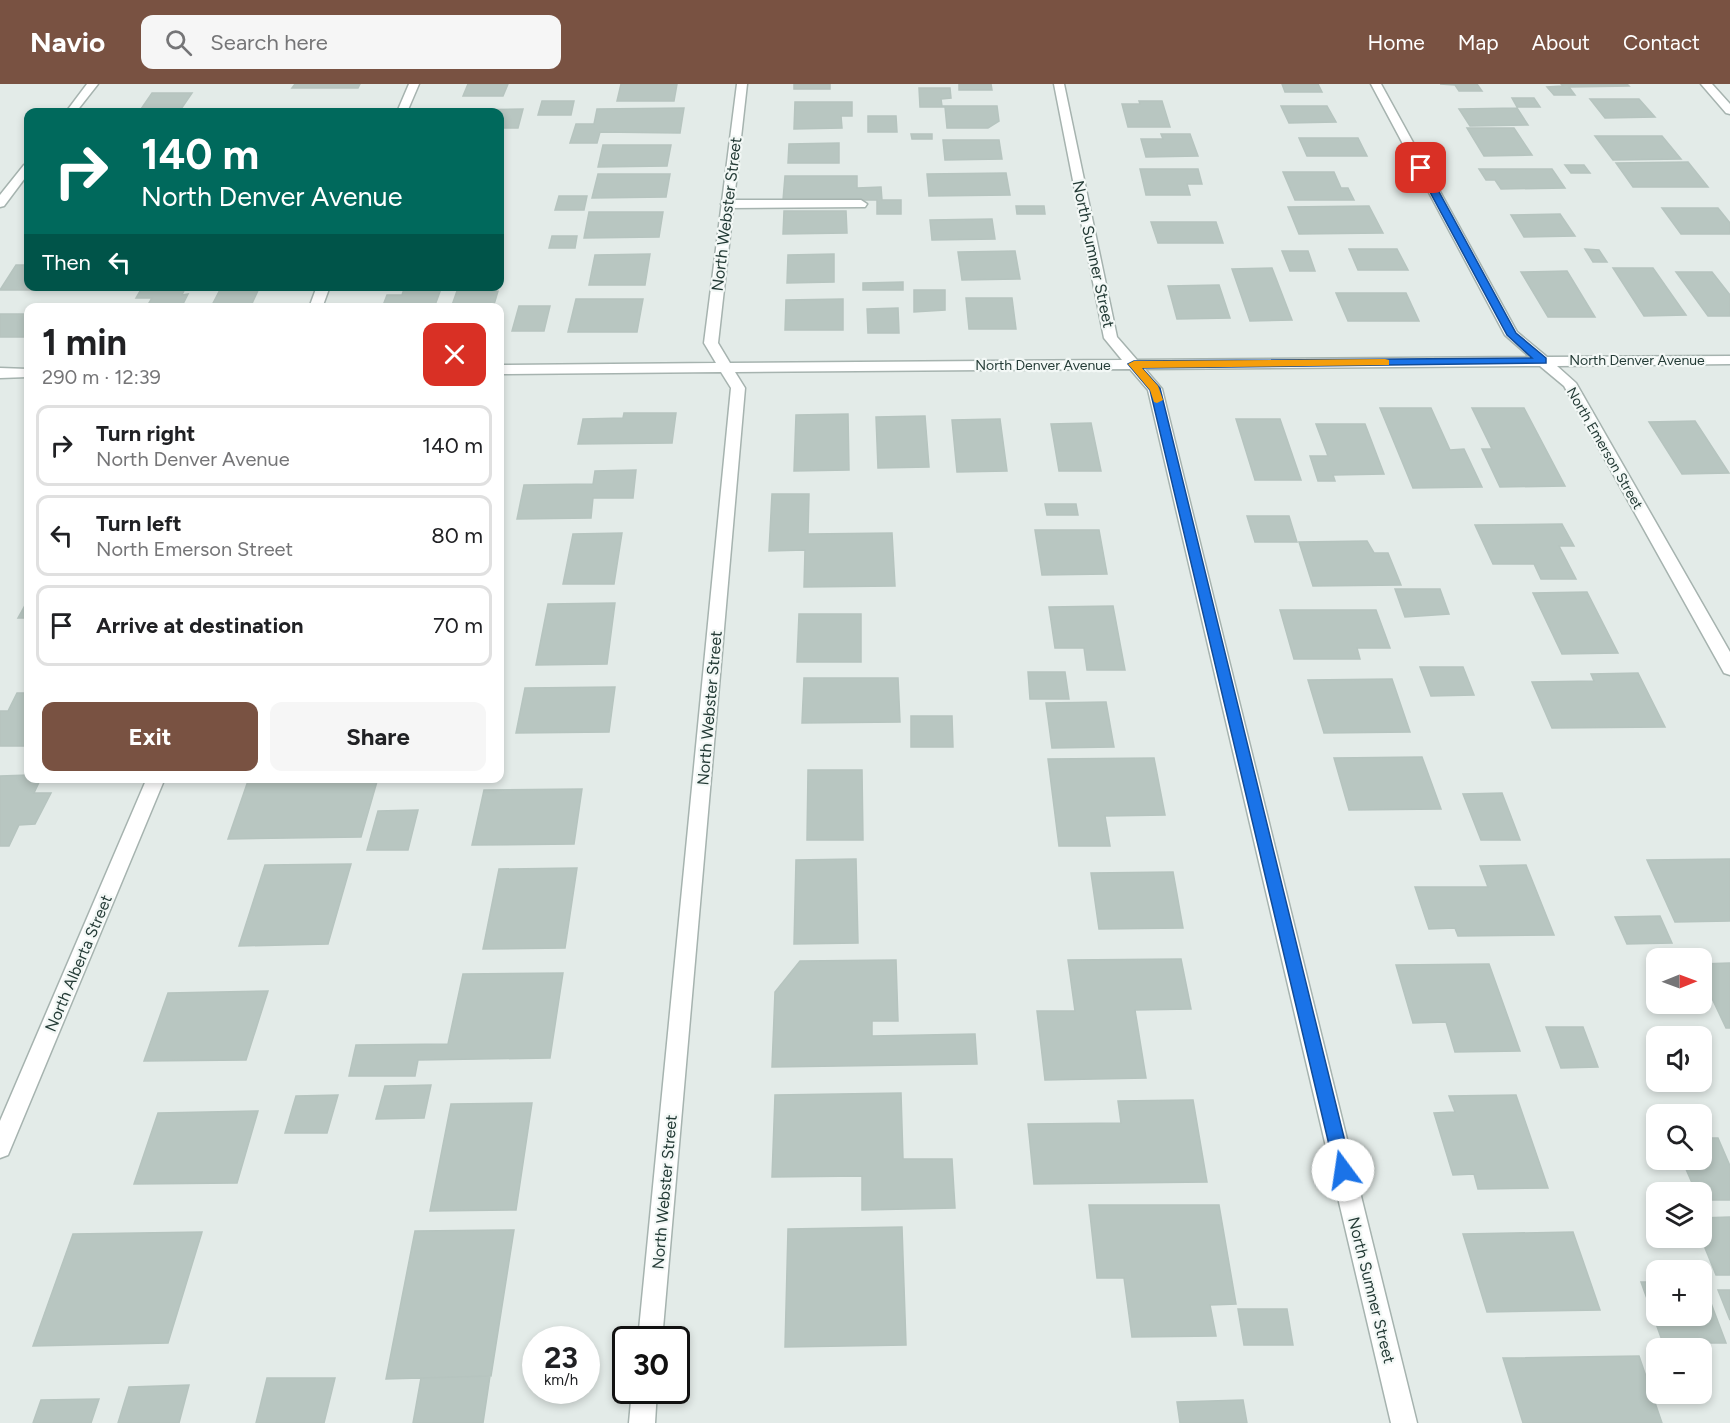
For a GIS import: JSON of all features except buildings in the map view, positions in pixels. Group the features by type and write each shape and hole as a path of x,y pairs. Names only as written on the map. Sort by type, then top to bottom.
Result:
{"street":[{"path":"74,108 93,84"},
{"path":"404,108 414,84"},
{"name":"North Webster Street","path":"651,1326 738,388 711,343 742,84"},
{"name":"North Sumner Street","path":"1059,84 1111,338 1155,388 1404,1423"},
{"name":"North Emerson Street","path":"1376,84 1512,335 1569,383 1730,668"},
{"path":"1706,84 1730,111"},
{"path":"0,203 24,172"},
{"path":"727,204 861,204"},
{"name":"North Denver Avenue","path":"504,369 1730,360"},
{"path":"0,373 24,373"},
{"name":"North Alberta Street","path":"0,1148 154,783"},
{"path":"642,1423 644,1404"}],"slow traffic":[{"path":"1157,400 1155,388 1134,364 1385,362"}],"route":[{"path":"1343,1170 1155,388 1134,364 1543,361 1512,335 1421,168"}]}
